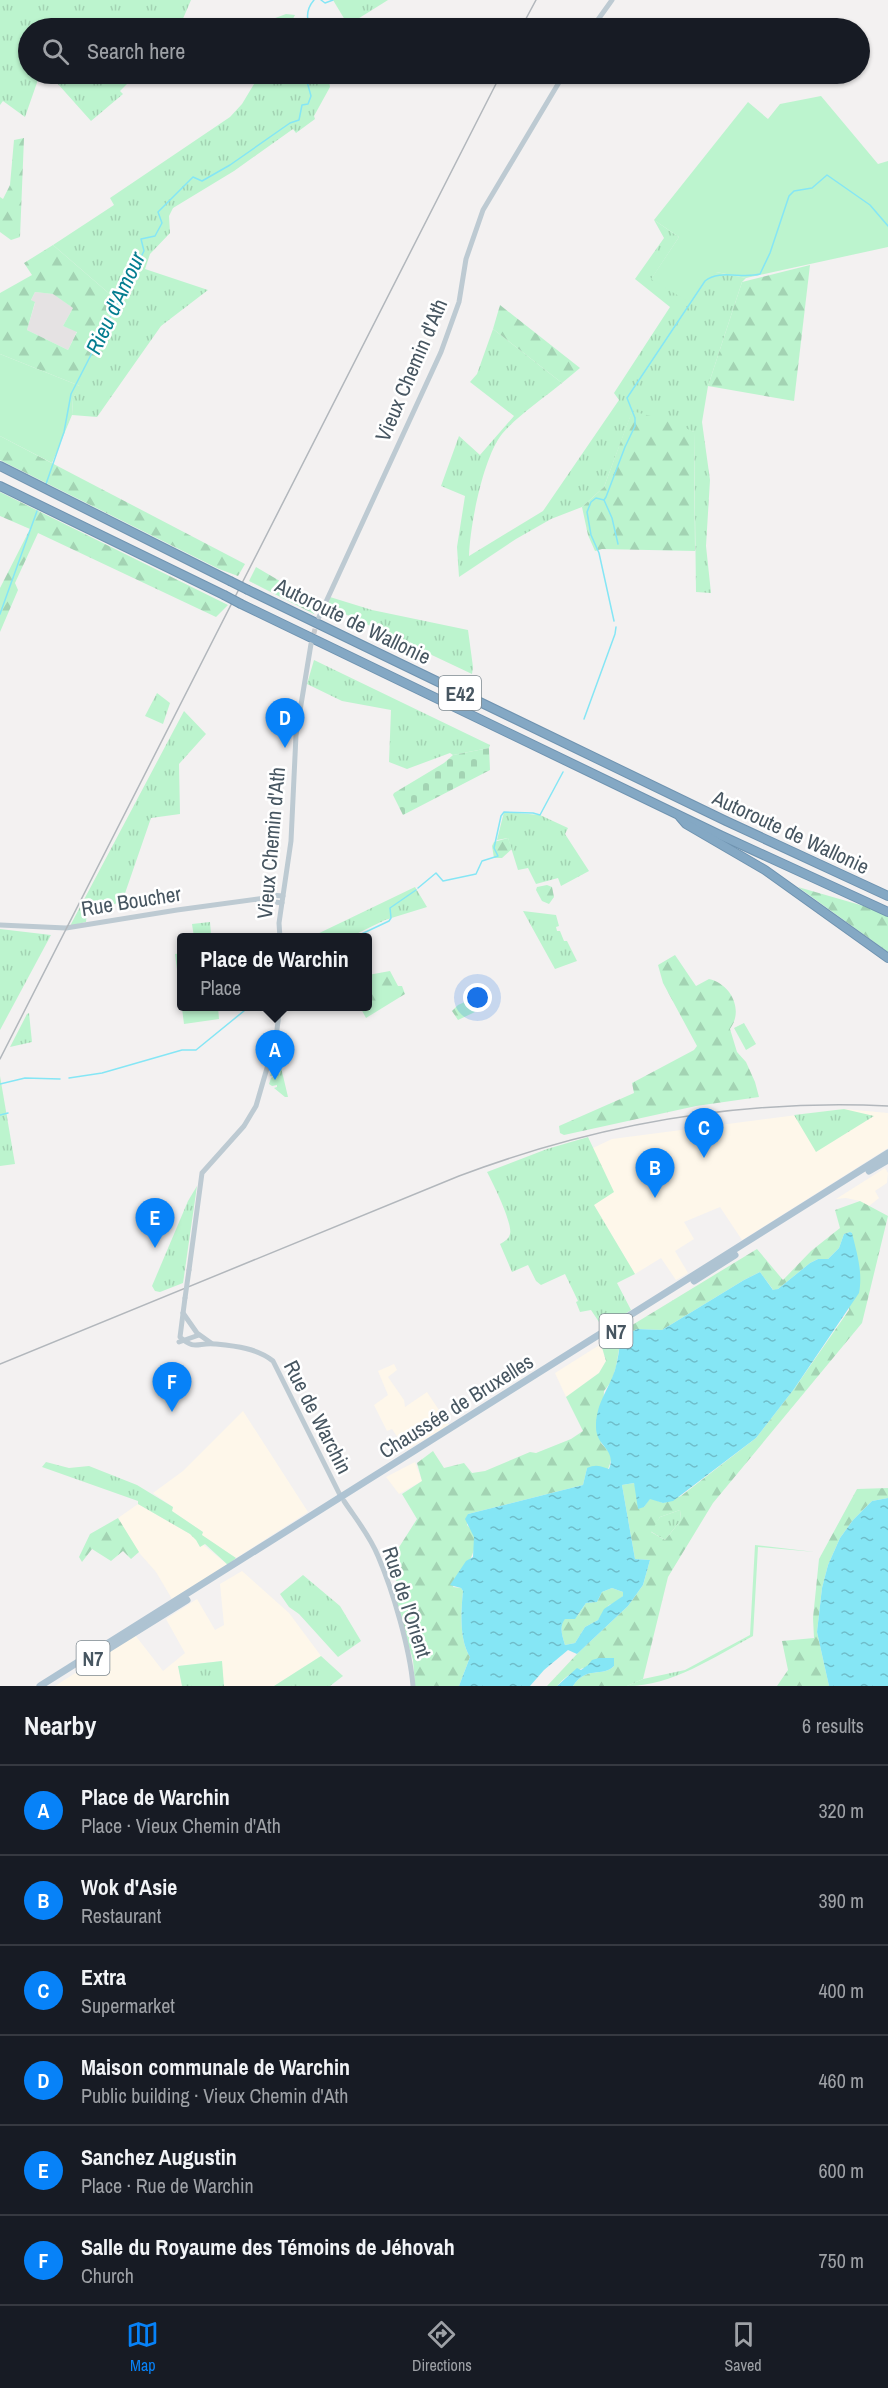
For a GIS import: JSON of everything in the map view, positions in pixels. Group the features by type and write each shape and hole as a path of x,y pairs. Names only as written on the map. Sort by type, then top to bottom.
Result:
{"highway":[{"name":"Autoroute de Wallonie","path":"0,466 248,590 684,801 888,896"},
{"name":"Autoroute de Wallonie","path":"0,486 677,814 888,912"},
{"path":"677,814 686,824 743,856 792,888 871,945 888,961"}],"main road":[{"name":"Chaussée de Bruxelles","path":"49,1686 888,1153"},
{"name":"Chaussée de Bruxelles","path":"40,1686 888,1160"}],"street":[{"path":"599,18 612,0"},
{"name":"Vieux Chemin d'Ath","path":"319,617 325,599 441,352 459,302 466,259 483,210 558,84"},
{"name":"Vieux Chemin d'Ath","path":"280,933 291,841 297,724 311,644"},
{"name":"Rue Boucher","path":"0,925 66,928 271,896 283,900"},
{"path":"199,1335 181,1340 202,1173 243,1126 256,1106 276,1037 279,1011"},
{"path":"183,1313 199,1335 213,1344"},
{"name":"Rue de Warchin","path":"181,1340 193,1346 213,1344 258,1351 273,1362 342,1499"},
{"name":"Rue de l'Orient","path":"342,1499 378,1556 412,1666 413,1686"}],"shaded area":[{"path":"35,292 54,294 73,308 63,326 77,331 68,350 27,330 35,303 31,300"},
{"path":"844,1109 888,1113 888,1148 742,1240 720,1207 684,1222 694,1239 675,1251 688,1273 676,1280 661,1258 635,1274 594,1205 593,1148 612,1139"},
{"path":"885,1168 888,1173 887,1183 875,1191 879,1198 868,1207 860,1201 846,1198 836,1199"},
{"path":"601,1344 606,1361 599,1373 566,1397 555,1373"},
{"path":"394,1364 397,1370 388,1377 404,1400 405,1407 427,1392 449,1425 406,1450 392,1429 387,1431 374,1405 388,1395 378,1371"},
{"path":"243,1411 308,1512 236,1558 201,1535 203,1532 172,1511 173,1507 153,1493 183,1471"},
{"path":"415,1462 422,1481 399,1494 386,1477"},
{"path":"138,1504 190,1534 228,1565 172,1599 156,1572 134,1547 118,1518"},
{"path":"242,1571 289,1613 321,1656 274,1686 224,1686 221,1661 178,1666 182,1686 55,1686 135,1635 163,1671 185,1653 166,1619 197,1599 215,1630 224,1625 220,1584"}],"green space":[{"path":"0,0 191,0 183,18 18,18 18,84 37,84 25,117 3,101 0,105"},
{"path":"333,0 388,0 359,18 344,18"},
{"path":"286,14 295,15 293,18 275,18"},
{"path":"58,84 127,84 120,91 123,94 91,121"},
{"path":"254,84 330,84 314,116 315,119 296,133 293,129 234,171 173,208 169,216 170,233 150,254 145,269 208,290 161,326 97,417 72,415 73,398 143,259 131,255 112,296 53,245 114,205 110,198 230,117 242,104"},
{"path":"821,96 878,164 888,161 888,247 746,278 716,272 692,304 651,279 679,237 654,220 748,102 768,119 780,104"},
{"path":"24,138 20,237 11,240 0,232 0,197 3,199 10,185 14,140"},
{"path":"654,220 679,237 652,278 716,272 746,278 742,282 708,386 702,422 710,480 706,546 711,593 696,592 694,432 632,412 604,487 582,507 551,519 459,577 457,547 465,496 441,486 459,436 480,455 514,416 470,382 477,374 493,329 562,383 515,421 495,445 479,492 469,556 543,511 619,400 614,393 670,307 635,279 664,238"},
{"path":"53,245 112,296 132,255 144,258 80,386 0,354 0,293 32,275 24,263","holes":["35,292 53,294 73,308 63,326 77,332 68,350 27,330 35,302 31,300"]},
{"path":"810,265 794,401 708,386 742,282"},
{"path":"500,305 580,368 562,383 493,329"},
{"path":"0,354 80,386 73,398 72,415 52,463 0,436"},
{"path":"632,411 673,422 694,432 695,551 602,549 595,551 588,535 582,507 604,487"},
{"path":"0,436 245,564 238,576 219,569 0,460"},
{"path":"0,492 228,605 216,617 38,533 15,583 18,590 0,632 0,588 30,529 0,516"},
{"path":"256,567 319,604 314,614 249,581"},
{"path":"330,597 372,610 468,630 472,674 328,606"},
{"path":"314,660 490,745 489,748 453,755 450,753 407,769 389,762 391,710 342,701 307,684"},
{"path":"157,693 170,703 163,724 145,716"},
{"path":"184,711 206,734 179,764 180,814 151,818 122,902 87,911 86,922 70,926"},
{"path":"489,748 490,770 403,815 394,793 444,763 453,755"},
{"path":"504,812 540,815 568,828 565,834 589,871 561,886 558,878 536,884 528,868 518,870 508,838 497,840"},
{"path":"508,838 512,849 502,858 494,858 492,846 494,842"},
{"path":"547,885 552,887 554,897 549,904 542,901 536,890 537,887"},
{"path":"415,887 427,907 385,920 358,933 319,933"},
{"path":"798,887 888,913 888,952"},
{"path":"523,911 556,915 559,926 556,927 557,931 560,931 564,941 567,941 577,961 555,969"},
{"path":"210,922 211,933 193,933 192,924"},
{"path":"0,929 51,935 0,1030"},
{"path":"675,955 696,986 709,979 724,986 729,992 736,1014 730,1029 737,1052 746,1062 759,1097 696,1106 564,1135 560,1133 559,1126 634,1093 632,1083 694,1050 697,1046 663,983 658,965"},
{"path":"390,971 398,986 402,986 405,994 366,1018 362,1011 372,1011 372,974"},
{"path":"467,1001 471,1001 475,1012 458,1020 452,1011"},
{"path":"182,1011 218,1011 219,1019 184,1024"},
{"path":"29,1013 32,1042 10,1047 27,1014"},
{"path":"744,1023 756,1044 746,1050 734,1028"},
{"path":"275,1061 280,1063 288,1097 274,1088 277,1085 269,1084 271,1078 280,1073 276,1066 270,1076"},
{"path":"0,1076 15,1164 0,1166"},
{"path":"844,1109 874,1116 816,1152 794,1115"},
{"path":"588,1137 614,1192 594,1205 635,1274 617,1283 631,1310 603,1328 591,1310 580,1312 576,1302 578,1301 565,1274 541,1285 536,1281 528,1265 512,1272 500,1244 509,1236 509,1222 487,1172 547,1149"},
{"path":"197,1186 183,1283 160,1292 155,1291 152,1286 188,1201"},
{"path":"860,1201 888,1216 862,1323 713,1503 668,1577 643,1679 627,1686 573,1686 584,1676 614,1666 597,1666 576,1671 557,1686 547,1686 628,1606 643,1585 650,1560 635,1559 622,1485 634,1483 644,1507 650,1498 663,1503 681,1496 756,1438 794,1389 849,1310 852,1233 850,1232 844,1234 839,1248 828,1259 818,1259 810,1263 774,1291 760,1272 662,1330 637,1329 621,1338 616,1367 611,1382 604,1391 601,1443 611,1455 608,1469 587,1468 583,1485 468,1514 467,1525 473,1532 474,1548 468,1564 453,1587 461,1588 463,1591 462,1633 470,1657 459,1686 415,1686 413,1660 392,1593 399,1587 389,1563 417,1519 402,1494 422,1481 417,1463 433,1451 444,1468 464,1463 472,1473 485,1471 530,1452 536,1453 571,1439 583,1431 566,1397 599,1373 606,1361 601,1344 757,1249 783,1280 811,1251 840,1228 835,1210","holes":["680,1510 681,1520 665,1540 651,1532 660,1517"]},
{"path":"46,1462 69,1468 89,1466 137,1485 173,1507 172,1511 236,1558 228,1565 205,1544 200,1547 190,1534 138,1504 138,1501 42,1467"},
{"path":"888,1488 888,1498 872,1501 853,1520 840,1538 828,1565 822,1588 817,1632 829,1686 777,1686 788,1670 782,1641 814,1638 813,1618 819,1559 857,1489"},
{"path":"680,1510 681,1520 665,1540 650,1531 660,1517"},
{"path":"118,1518 139,1552 131,1559 123,1551 111,1561 92,1549 82,1562 79,1557 90,1534"},
{"path":"755,1545 815,1552 758,1547 753,1636 676,1676 644,1685 627,1686 643,1679 685,1670 750,1635"},
{"path":"303,1575 340,1606 361,1641 338,1657 299,1614 289,1607 280,1594"},
{"path":"612,1588 623,1592 623,1596 609,1605 598,1620 585,1627 575,1643 565,1645 562,1628 565,1618 578,1615 586,1603 597,1602 602,1592"},
{"path":"321,1656 343,1676 330,1686 274,1686"},
{"path":"222,1661 224,1686 182,1686 178,1666"}],"water":[{"path":"852,1233 860,1270 859,1293 794,1389 756,1438 673,1501 663,1503 650,1499 644,1507 638,1509 634,1483 622,1485 635,1559 650,1560 643,1585 628,1606 577,1654 568,1650 544,1670 530,1686 459,1686 470,1657 462,1633 463,1591 461,1588 450,1585 466,1561 473,1557 474,1537 465,1519 468,1514 583,1485 587,1468 590,1467 598,1466 609,1469 610,1457 599,1439 596,1427 600,1404 615,1370 621,1338 637,1329 662,1330 760,1272 773,1290 778,1289 810,1263 818,1259 828,1259 839,1248 844,1234","holes":["612,1588 623,1592 623,1596 604,1609 598,1620 585,1627 575,1643 565,1645 562,1634 565,1619 575,1619 586,1603 597,1602 602,1592"]},
{"path":"888,1498 888,1686 829,1686 817,1632 822,1588 828,1565 840,1538 853,1520 872,1501"},
{"path":"614,1658 614,1666 584,1676 573,1686 557,1686 577,1668 581,1670 592,1660"}],"waterway":[{"name":"Rieu d'Amour","path":"308,18 309,7 314,0"},
{"name":"Rieu d'Amour","path":"321,0 325,3 333,0"},
{"name":"Rieu d'Amour","path":"46,484 64,432 71,394 144,251 141,239 155,236 162,223 158,212 193,177 202,181 230,165 290,123 299,120 302,105 308,104 311,96 308,84"},
{"path":"614,621 587,512 591,502 596,498 604,500 606,497 635,426 635,418 627,398 705,281 711,277 724,275 760,274 770,253 789,196 794,191 812,188 827,175 870,205 888,226"},
{"path":"604,500 612,518 618,544"},
{"name":"Rieu d'Amour","path":"0,614 37,511"},
{"path":"584,719 616,627"},
{"path":"418,888 436,873 443,881 476,874 482,861 498,856 494,848 501,816 504,812 540,815 563,772"},
{"path":"364,933 389,921 390,908 416,890"},
{"path":"69,1078 102,1073 182,1050 196,1050 244,1011"},
{"path":"0,1084 25,1078 60,1079"},
{"path":"0,1115 8,1113"}],"tunnel":[{"path":"312,641 317,621"}],"railway":[{"path":"526,18 536,0"},
{"path":"0,1059 496,84"},
{"path":"0,1364 459,1176 564,1142 617,1129 724,1111 833,1105 888,1106"}],"place":[{"name":"Maison communale de Warchin","path":"285,748"},
{"name":"Place de Warchin","path":"275,1080"},
{"name":"Extra","path":"704,1158"},
{"name":"Wok d'Asie","path":"655,1198"},
{"name":"Sanchez Augustin","path":"155,1248"},
{"name":"Salle du Royaume des Témoins de Jéhovah","path":"172,1412"}]}
